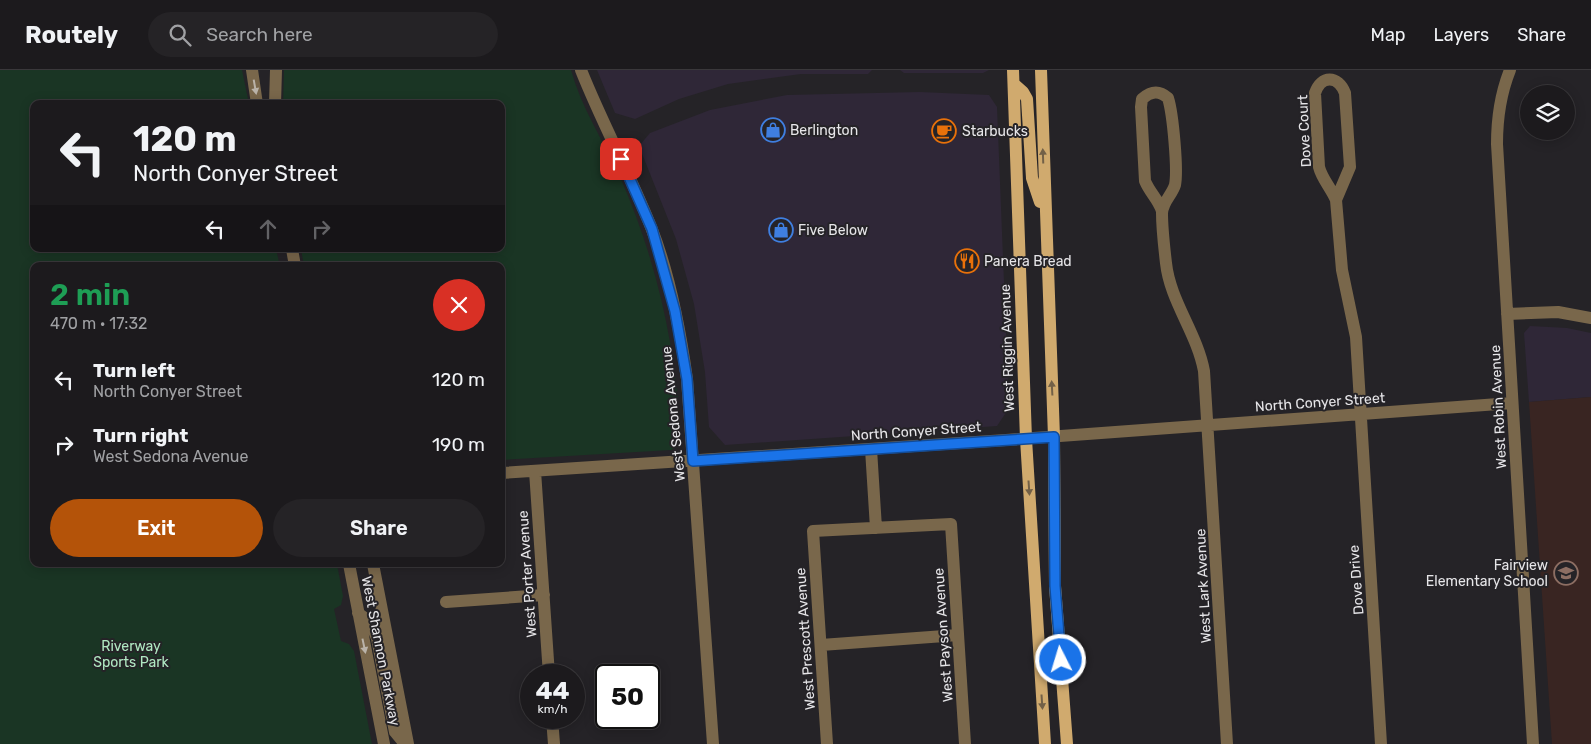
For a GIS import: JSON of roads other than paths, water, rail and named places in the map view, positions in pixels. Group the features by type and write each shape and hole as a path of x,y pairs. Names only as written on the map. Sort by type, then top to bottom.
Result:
{"main road":[{"name":"West Riggin Avenue","path":"1013,70 1026,439 1045,744"},
{"path":"1041,70 1054,437 1055,586 1067,744"},
{"path":"1014,84 1023,92 1027,99 1032,178 1045,215"}],"street":[{"path":"252,70 257,100"},
{"path":"275,100 276,70"},
{"name":"West Sedona Avenue","path":"581,70 652,229 675,311 687,379 713,744"},
{"name":"West Robin Avenue","path":"1510,70 1502,91 1498,112 1496,144 1533,744"},
{"name":"Dove Court","path":"1336,200 1350,167 1345,93 1342,83 1335,79 1325,79 1318,84 1315,93 1319,167 1321,175 1332,189 1336,200 1342,270 1356,337 1360,414"},
{"path":"1154,92 1162,93 1168,98 1176,181 1174,189 1169,195 1162,211 1159,202 1148,189 1145,172 1141,107 1142,99 1154,92"},
{"name":"West Lark Avenue","path":"1162,211 1166,265 1173,290 1201,358 1208,426 1227,744"},
{"path":"1507,314 1558,312 1591,318"},
{"name":"North Conyer Street","path":"505,473 1026,439 1512,403"},
{"name":"Dove Drive","path":"1360,414 1381,744"},
{"path":"871,449 876,528"},
{"name":"West Porter Avenue","path":"535,471 548,664"},
{"name":"West Payson Avenue","path":"876,528 952,524 965,744"},
{"name":"West Prescott Avenue","path":"827,744 814,531 876,528"},
{"name":"West Shannon Parkway","path":"350,567 384,744"},
{"name":"West Shannon Parkway","path":"374,567 407,744"},
{"path":"446,602 544,594"},
{"path":"358,613 370,622 377,638 396,732 407,744"},
{"path":"821,644 958,635"},
{"path":"553,729 554,744"}],"place":[{"name":"Berlington","path":"773,130"},
{"name":"Starbucks","path":"944,131"},
{"name":"Five Below","path":"781,230"},
{"name":"Panera Bread","path":"967,261"},
{"name":"Fairview Elementary School","path":"1566,573"}],"park label":[{"name":"Riverway Sports Park","path":"131,654"}]}
